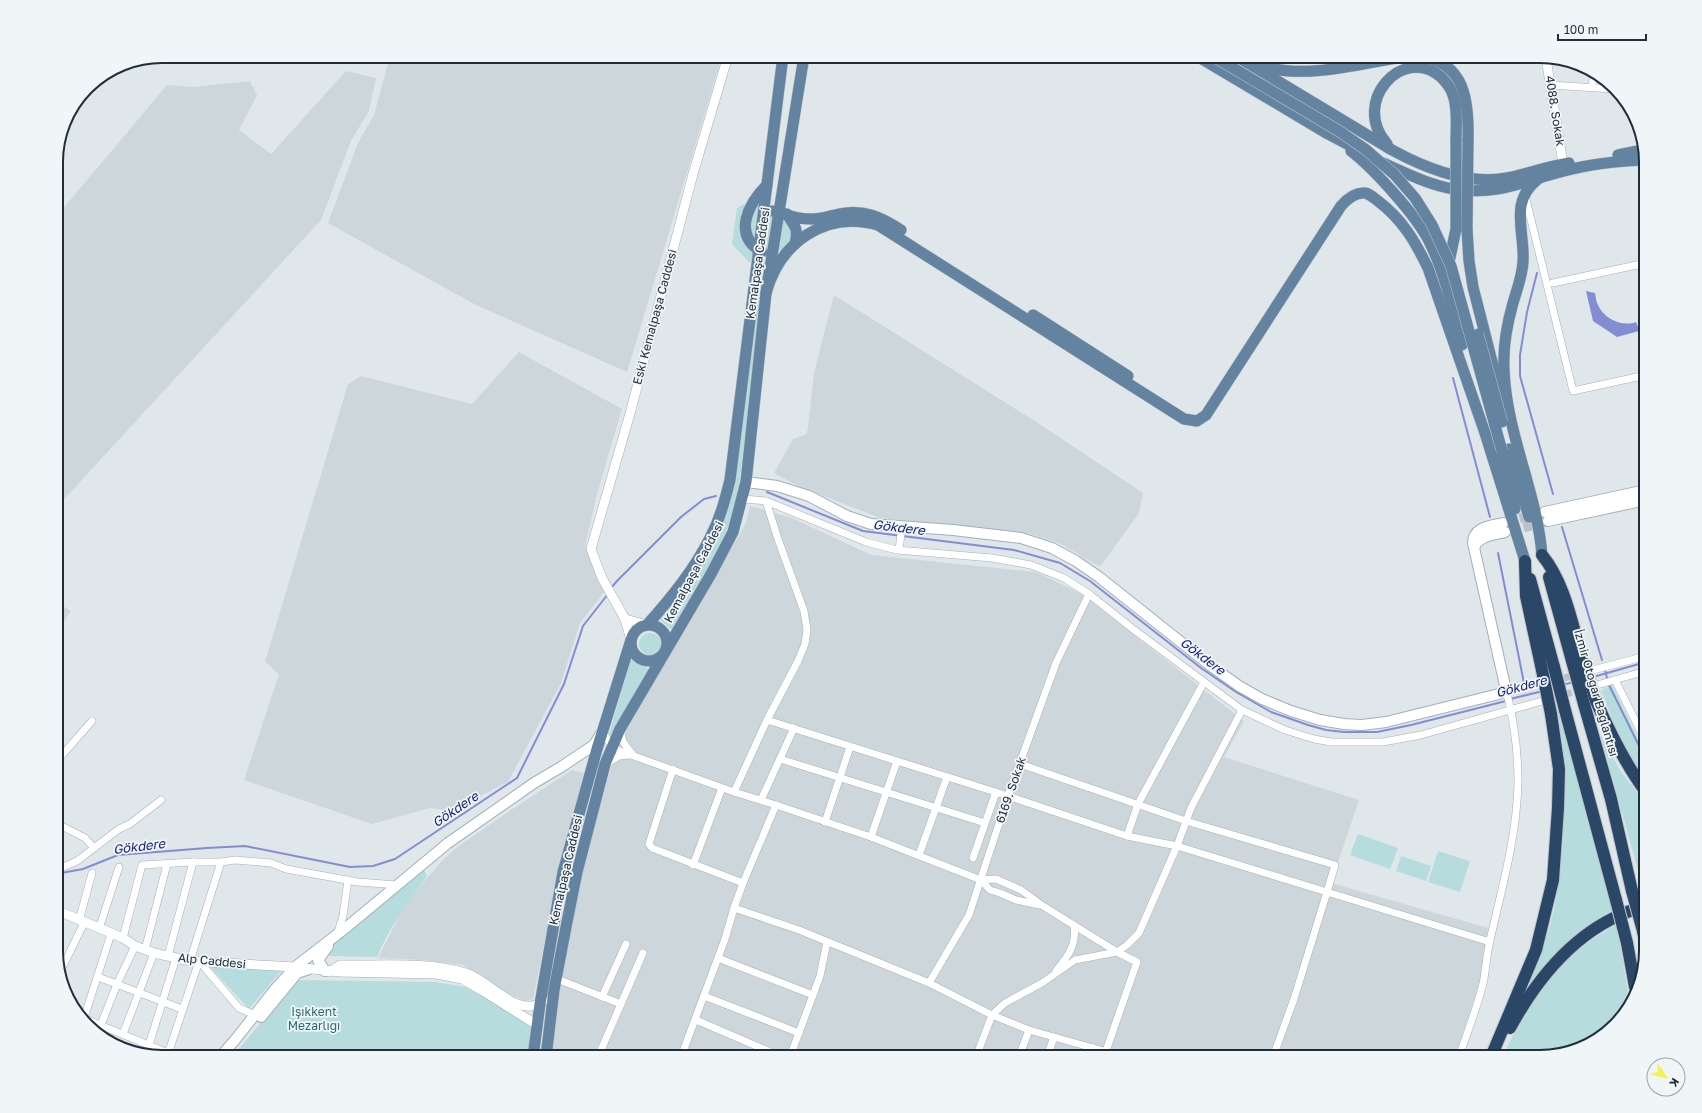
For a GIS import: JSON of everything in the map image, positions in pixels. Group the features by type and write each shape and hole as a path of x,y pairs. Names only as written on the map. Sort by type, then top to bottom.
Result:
{"highway":[{"name":"İzmir Otogar Bağlantısı","path":"1542,555 1577,659 1590,703 1639,916"},
{"path":"1494,1050 1536,950 1553,880 1558,808 1559,769 1548,668 1525,561"},
{"path":"1548,668 1565,710 1627,942 1634,982"},
{"path":"1590,703 1639,782"},
{"path":"1500,1050 1507,1034 1530,995 1546,973 1559,959 1577,941 1594,928 1629,910 1639,908"}],"main road":[{"name":"Kemalpaşa Caddesi","path":"647,625 684,581 710,538 722,510 734,462 782,63"},
{"name":"Kemalpaşa Caddesi","path":"547,1050 556,985 578,872 604,769 620,729 676,634 733,532 743,499 766,293 772,256 783,213 785,171 803,63"},
{"path":"1209,63 1328,134 1408,174 1449,188 1476,191 1498,190 1540,178 1564,167"},
{"path":"1226,63 1339,131 1365,149 1394,174 1415,198 1432,225 1451,266 1510,449"},
{"path":"1239,63 1369,142 1400,169 1424,198 1446,235 1460,270 1510,449"},
{"path":"1248,64 1279,70 1313,72 1334,70 1372,63"},
{"path":"1442,63 1460,81 1467,100 1468,141 1461,229 1447,269 1447,291"},
{"path":"1248,64 1392,150 1416,162 1466,177 1486,179 1509,178 1564,167 1639,159"},
{"path":"1392,150 1376,129 1374,115 1378,94 1388,80 1395,74 1408,69 1432,71 1449,86 1453,94 1455,105 1461,229 1469,261 1473,287 1505,413 1525,561"},
{"path":"1328,134 1365,164 1399,200 1415,219 1429,240 1447,291 1485,433"},
{"path":"1510,449 1504,354 1513,303 1523,268 1520,211 1525,193 1540,178"},
{"path":"767,185 751,204 745,227 747,237 753,246 759,250 772,256 783,254 812,232 834,224 860,222 883,227 1184,419 1197,420 1206,415 1341,206 1354,196 1362,193 1368,194 1383,204 1402,223 1421,252 1443,310 1485,433 1525,561"},
{"path":"763,214 772,211 815,219 844,213 858,213 881,217 1197,420"},
{"path":"766,293 772,276 797,236 793,220 783,213"},
{"name":"İzmir Otogar Bağlantısı","path":"1510,449 1533,531 1542,555"},
{"path":"746,482 778,486 809,496 847,516 871,524 1021,538 1052,548 1076,561 1094,574 1211,666 1239,686 1262,699 1291,711 1320,720 1344,724 1362,725 1386,722 1499,694 1506,690 1473,538 1478,530 1504,528"},
{"path":"1639,492 1547,517 1639,501"},
{"path":"647,625 658,627 663,631 667,641 665,652 657,659 646,661 641,659 633,651 631,640 637,630 647,625"},
{"name":"Kemalpaşa Caddesi","path":"533,1050 563,872 594,761 631,640"},
{"path":"226,1050 295,967 337,935 448,843 534,783 594,745 603,732"},
{"path":"561,767 583,759 589,759 604,769"},
{"path":"327,971 318,960 329,945 348,926"},
{"path":"234,1050 298,973 309,969"}],"street":[{"name":"Eski Kemalpaşa Caddesi","path":"631,640 625,619 602,578 591,549 631,410 693,174 726,63"},
{"name":"4088. Sokak","path":"1547,63 1564,167"},
{"path":"1592,87 1593,79"},
{"path":"1550,85 1606,88"},
{"path":"1525,193 1573,391 1639,377"},
{"path":"1553,282 1639,264"},
{"path":"743,499 766,501 866,542 899,550 992,558 1031,565 1064,578 1089,594 1242,710 1279,728 1314,739 1331,742 1383,742 1421,735 1542,701"},
{"path":"734,792 767,720 798,661 805,644 807,630 804,611 766,501"},
{"path":"899,550 902,526"},
{"name":"6169. Sokak","path":"929,983 969,915 1008,796 1056,663 1089,594"},
{"path":"625,619 647,625"},
{"path":"1593,670 1639,658"},
{"path":"1597,685 1639,673"},
{"path":"1615,680 1639,728"},
{"path":"1127,836 1138,804 1204,682"},
{"path":"1461,1050 1484,980 1490,942 1508,865 1516,814 1518,756 1512,710 1506,690 1516,690 1538,685"},
{"path":"979,1050 992,1015 1005,1003 1053,975 1075,960 1117,952 1139,933 1177,846 1191,808 1242,710"},
{"path":"767,720 996,792 1127,836 1177,846 1490,942"},
{"path":"63,754 92,721"},
{"path":"761,800 794,728"},
{"path":"620,729 624,742 634,755"},
{"path":"603,732 612,747 722,788 871,837 981,880 996,879 1021,890 1117,952 1137,962 1106,1050"},
{"path":"824,822 850,746"},
{"path":"604,769 619,756 634,755"},
{"name":"6169. Sokak","path":"780,759 985,823"},
{"path":"871,837 897,761"},
{"path":"1020,764 1186,821 1335,865 1294,999 1276,1050"},
{"path":"673,769 649,844 652,848 743,884"},
{"path":"919,855 947,777"},
{"path":"693,865 722,788"},
{"name":"6169. Sokak","path":"973,858 996,792"},
{"path":"63,867 76,861 119,829 130,824 161,800"},
{"path":"684,1050 696,1020 743,884 776,805"},
{"path":"63,827 85,838 94,848"},
{"path":"123,938 142,865 221,862 235,860 272,863 286,869 348,880 397,885"},
{"path":"149,1045 162,1002 193,862"},
{"path":"169,1050 182,1009 221,862"},
{"path":"123,1034 138,993 149,951 167,864"},
{"path":"99,929 119,867"},
{"path":"64,963 82,922 92,873"},
{"path":"337,935 343,916 348,880"},
{"path":"981,880 990,890 1016,900 1044,906"},
{"path":"734,908 827,942 929,983 992,1015 1030,1030 1102,1050"},
{"name":"Alp Caddesi","path":"63,914 123,938 134,946 172,957 194,961 295,967 327,971 437,974 462,979 483,990 537,1025"},
{"path":"1053,975 1071,952 1076,935 1074,925"},
{"path":"85,1013 111,934"},
{"path":"793,1050 820,976 827,942"},
{"path":"602,997 626,944"},
{"path":"101,1025 134,946"},
{"path":"601,1050 643,953"},
{"path":"718,958 813,995"},
{"path":"194,961 239,1008 255,1015"},
{"name":"Alp Caddesi","path":"327,971 340,965 434,966 468,973 514,1003 532,1007 540,1004"},
{"path":"98,977 182,1009"},
{"path":"540,1004 556,985 602,997 620,1004"},
{"path":"704,996 799,1033"},
{"path":"696,1020 766,1050"},
{"path":"93,1022 157,1050"},
{"path":"1022,1050 1030,1030"},
{"path":"1049,1050 1054,1037"}],"shaded area":[{"path":"388,63 720,63 627,372 476,305 328,223 358,143 374,115"},
{"path":"346,71 376,78 369,111 351,141 321,220 63,500 63,209 167,85 194,87 250,81 257,95 239,130 271,154"},
{"path":"834,295 1038,423 1143,493 1139,513 1100,567 1059,543 1031,534 880,518 798,486 774,473 793,439 807,434 814,374"},
{"path":"519,352 622,409 597,494 585,546 605,591 580,623 561,683 508,782 451,811 430,808 372,824 244,780 279,674 265,662 348,384 361,376 472,404"},
{"path":"750,506 792,518 871,555 1036,572 1080,593 1244,721 1224,757 1359,800 1331,883 1488,928 1481,979 1457,1050 551,1050 570,923 589,842 611,767 624,732 746,523"},
{"path":"63,606 71,611 63,623"},
{"path":"572,770 584,773 565,844 533,999 525,1001 488,984 464,965 423,960 378,958 405,904 441,862 456,848"}],"green space":[{"path":"761,198 755,237 753,239 747,227"},
{"path":"746,203 754,251 751,262 749,262 732,244 737,208"},
{"path":"773,216 767,250 763,249 768,218"},
{"path":"782,217 789,222 793,238 783,251 777,252"},
{"path":"762,259 767,259 738,495 728,528 719,549 672,630 659,619 682,592 703,560 720,525 733,492"},
{"path":"650,633 658,636 661,644 658,652 650,655 642,652 639,644 642,636"},
{"path":"631,659 649,669 612,735 609,734"},
{"path":"1612,685 1639,741 1639,772 1625,753 1601,690"},
{"path":"1558,705 1612,910 1571,940 1538,975 1518,1003 1545,940 1552,918 1558,886 1562,851 1564,798 1556,706"},
{"path":"1600,733 1621,772 1639,794 1639,874"},
{"path":"1358,834 1398,848 1390,869 1350,855"},
{"path":"1438,851 1470,861 1460,892 1428,882"},
{"path":"1401,856 1431,866 1426,881 1396,871"},
{"path":"424,870 427,876 393,925 377,957 330,956 325,953 328,948 373,907"},
{"path":"1617,924 1628,995 1615,1016 1605,1026 1584,1040 1566,1047 1540,1050 1506,1050 1525,1014 1545,985 1579,949"},
{"path":"208,965 282,970 249,1009"},
{"name":"Işıkkent Mezarlığı","path":"297,980 435,982 473,988 534,1027 529,1050 238,1050"}],"water":[{"path":"1586,291 1595,293 1601,310 1609,318 1619,323 1636,322 1639,331 1617,337 1593,321"}],"waterway":[{"path":"1537,273 1527,312 1520,355 1520,376 1553,494"},
{"path":"1453,378 1490,517"},
{"name":"Gökdere","path":"767,492 863,531 1014,550 1060,563 1090,581 1201,668 1236,692 1271,712 1308,725 1326,730 1344,732 1377,732 1506,701"},
{"name":"Gökdere","path":"611,588 681,517 704,499 716,496"},
{"path":"1562,527 1602,660"},
{"path":"1498,553 1524,683"},
{"name":"Gökdere","path":"63,873 83,869 118,855 245,846 350,867 373,866 395,859 517,778 564,684 583,626 608,594"},
{"name":"Gökdere","path":"1593,677 1639,664"},
{"name":"Gökdere","path":"1605,670 1607,678"},
{"name":"Gökdere","path":"1562,685 1574,682"},
{"path":"1609,685 1639,746"},
{"name":"Gökdere","path":"1510,699 1543,691"}],"tunnel":[{"path":"1505,522 1536,514"},
{"path":"1509,531 1546,522"},
{"path":"1554,681 1579,674"},
{"path":"1545,701 1582,689"}]}
